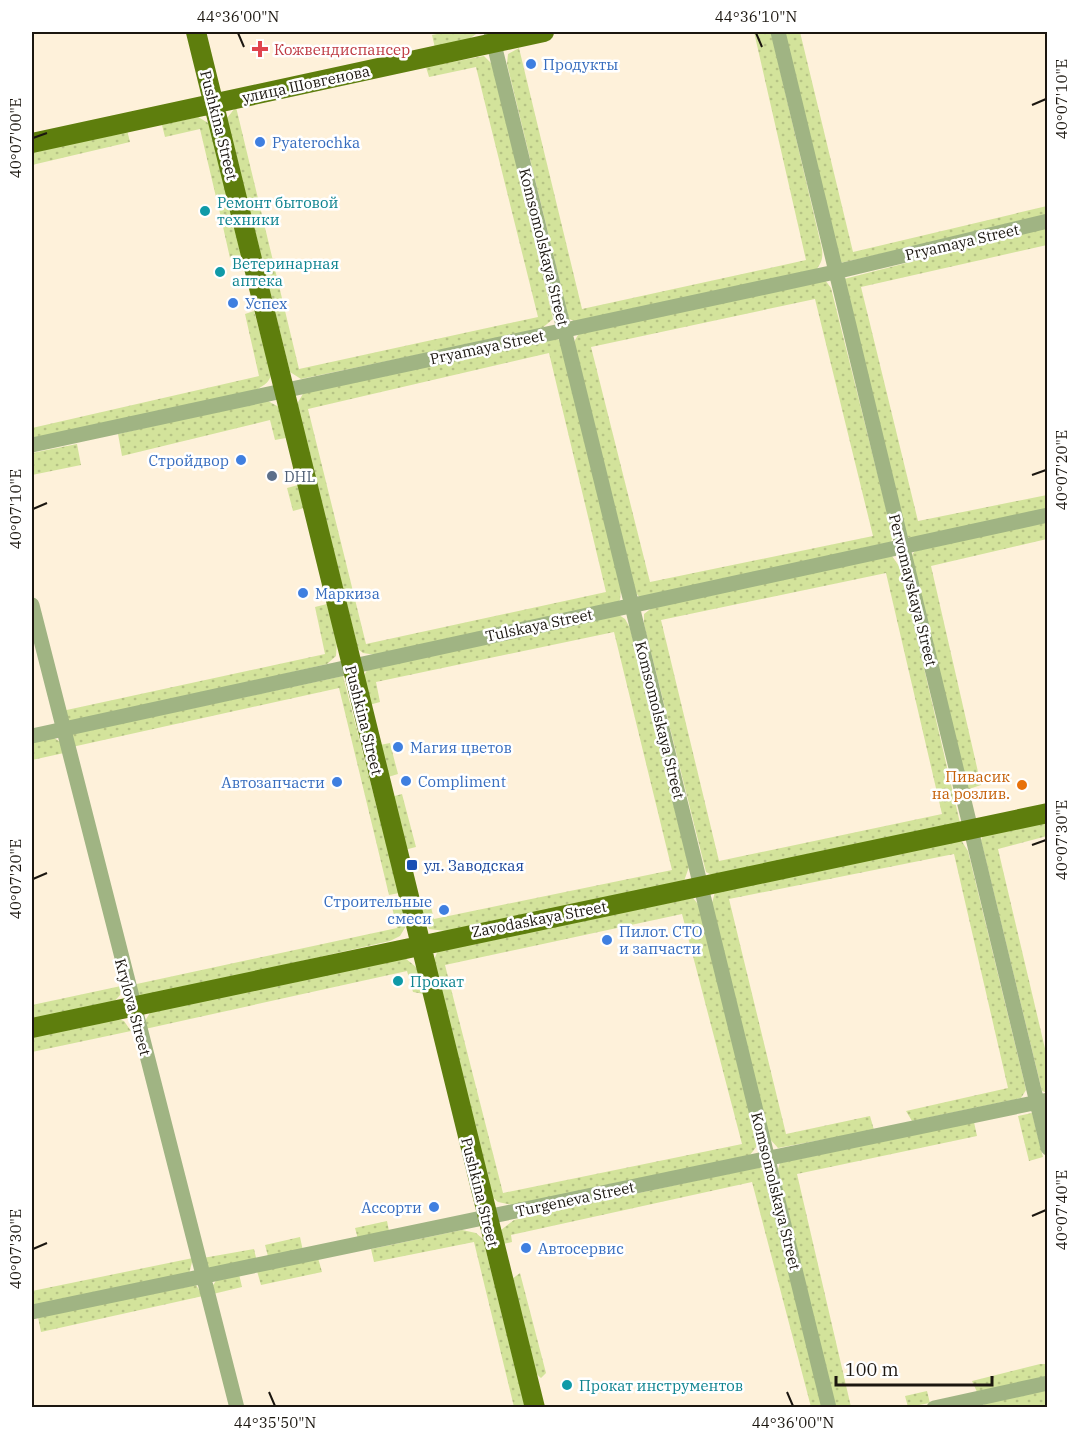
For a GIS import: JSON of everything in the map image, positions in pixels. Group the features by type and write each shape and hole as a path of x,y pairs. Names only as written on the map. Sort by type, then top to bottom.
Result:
{"main road":[{"name":"Pushkina Street","path":"196,32 486,1218 535,1407"},
{"name":"улица Шовгенова","path":"32,143 214,103 493,37 544,32"},
{"name":"Zavodaskaya Street","path":"32,1028 419,944 702,887 1047,813"}],"street":[{"name":"Pervomayskaya Street","path":"778,32 901,546 1042,1101 1047,1148"},
{"name":"Komsomolskaya Street","path":"493,37 829,1407"},
{"name":"Pryamaya Street","path":"32,445 835,272 1047,221"},
{"name":"Tulskaya Street","path":"32,736 1047,515"},
{"name":"Krylova Street","path":"32,605 237,1407"},
{"name":"Turgeneva Street","path":"32,1312 1042,1101"},
{"path":"934,1407 1047,1383"}],"green space":[{"path":"447,32 479,32 469,39 435,48 432,35"},
{"path":"754,32 771,32 822,249 822,260 818,267 816,270 577,322 569,319 507,64 508,54 519,48 582,309 806,260"},
{"path":"784,32 800,32 853,252 1047,206 1047,217 840,263"},
{"path":"484,56 493,65 553,319 541,329 301,379 290,372 227,118 236,107 299,369 538,317 476,67 429,77 426,67"},
{"path":"198,117 210,124 227,194 216,197 200,129 165,137 162,125"},
{"path":"127,130 130,142 32,165 32,152"},
{"path":"230,207 241,255 230,258 219,209"},
{"path":"1047,227 1047,245 861,287 918,521 1047,495 1047,510 915,539 907,537 844,279"},
{"path":"825,280 831,288 893,536 891,542 640,598 636,593 574,342 579,333","holes":["815,299 873,536 650,582 591,347"]},
{"path":"254,311 271,374 267,383 253,392 32,441 32,428 259,376 245,314"},
{"path":"555,337 560,341 621,589 620,600 613,606 376,655 363,653 358,649 297,404 304,392","holes":["549,353 606,592 366,644 308,409"]},
{"path":"266,400 279,407 286,438 275,440 270,420 122,456 118,434"},
{"path":"77,444 81,465 32,475 32,453"},
{"path":"298,485 304,508 293,511 287,488"},
{"path":"1047,520 1047,539 931,566 981,785 966,790 911,560 913,553 920,548"},
{"path":"892,556 901,569 960,823 714,876 706,872 644,624 644,614 653,607","holes":["886,573 942,814 719,861 661,620"]},
{"path":"327,604 337,641 336,656 327,664 69,724 62,711 325,654 315,607"},
{"path":"619,615 625,619 630,628 689,867 684,881 446,931 429,929 418,902 429,899 434,919 672,870 614,632 376,682 380,702 369,705 364,676 368,668"},
{"path":"343,676 399,893 389,895 339,688 72,747 72,734"},
{"path":"53,737 60,742 64,753 32,760 32,742"},
{"path":"390,743 398,774 388,777 380,745"},
{"path":"402,794 416,847 404,850 391,797"},
{"path":"1047,818 1047,836 998,849 1047,1057 1047,1093 1042,1091 981,840 983,836"},
{"path":"961,840 968,851 1026,1090 1021,1098 912,1121 906,1111 1008,1088 954,854 729,899 786,1134 870,1116 874,1130 778,1148 769,1138 712,903 715,892"},
{"path":"693,898 702,909 757,1146 750,1155 518,1206 498,1202 492,1197 434,960 438,950","holes":["682,914 742,1144 503,1193 445,965"]},
{"path":"401,905 406,926 400,936 390,941 146,996 139,996 132,985 397,928 392,907"},
{"path":"405,958 416,967 424,994 413,992 407,971 145,1029 145,1021 151,1011"},
{"path":"121,986 120,995 113,1003 32,1019 32,1005"},
{"path":"118,1019 124,1021 131,1031 32,1052 32,1037"},
{"path":"1032,1113 1043,1157 1029,1161 1018,1116"},
{"path":"974,1122 977,1136 797,1174 851,1407 835,1407 778,1169 780,1163"},
{"path":"759,1167 767,1174 826,1407 811,1407 752,1182 511,1235 512,1242 503,1244 501,1230 514,1220"},
{"path":"387,1221 389,1231 358,1239 355,1228"},
{"path":"462,1230 476,1233 483,1239 525,1407 514,1407 474,1242 374,1262 371,1249"},
{"path":"300,1237 303,1251 269,1260 265,1245"},
{"path":"254,1249 257,1262 208,1269 203,1258"},
{"path":"193,1258 189,1274 32,1308 32,1291"},
{"path":"318,1258 322,1272 261,1285 257,1271"},
{"path":"520,1273 546,1373 541,1378 533,1371 512,1279"},
{"path":"239,1274 242,1287 213,1294 212,1287 217,1279"},
{"path":"196,1285 203,1296 41,1332 38,1317"},
{"path":"1047,1364 1047,1377 977,1392 972,1381"},
{"path":"1047,1387 1047,1407 985,1407 983,1401"},
{"path":"927,1391 930,1403 908,1407 905,1396"}],"place":[{"name":"Кожвендиспансер","path":"260,49"},
{"name":"Продукты","path":"531,64"},
{"name":"Pyaterochka","path":"260,142"},
{"name":"Ремонт бытовой техники","path":"205,211"},
{"name":"Ветеринарная аптека","path":"220,272"},
{"name":"Успех","path":"233,303"},
{"name":"Стройдвор","path":"241,460"},
{"name":"DHL","path":"272,476"},
{"name":"Маркиза","path":"303,593"},
{"name":"Магия цветов","path":"398,747"},
{"name":"Compliment","path":"406,781"},
{"name":"Автозапчасти","path":"337,782"},
{"name":"Пивасик на розлив.","path":"1022,785"},
{"name":"ул. Заводская","path":"412,865"},
{"name":"Строительные смеси","path":"444,910"},
{"name":"Пилот. СТО и запчасти","path":"607,940"},
{"name":"Прокат","path":"398,981"},
{"name":"Ассорти","path":"434,1207"},
{"name":"Автосервис","path":"526,1248"},
{"name":"Прокат инструментов","path":"567,1385"}]}
